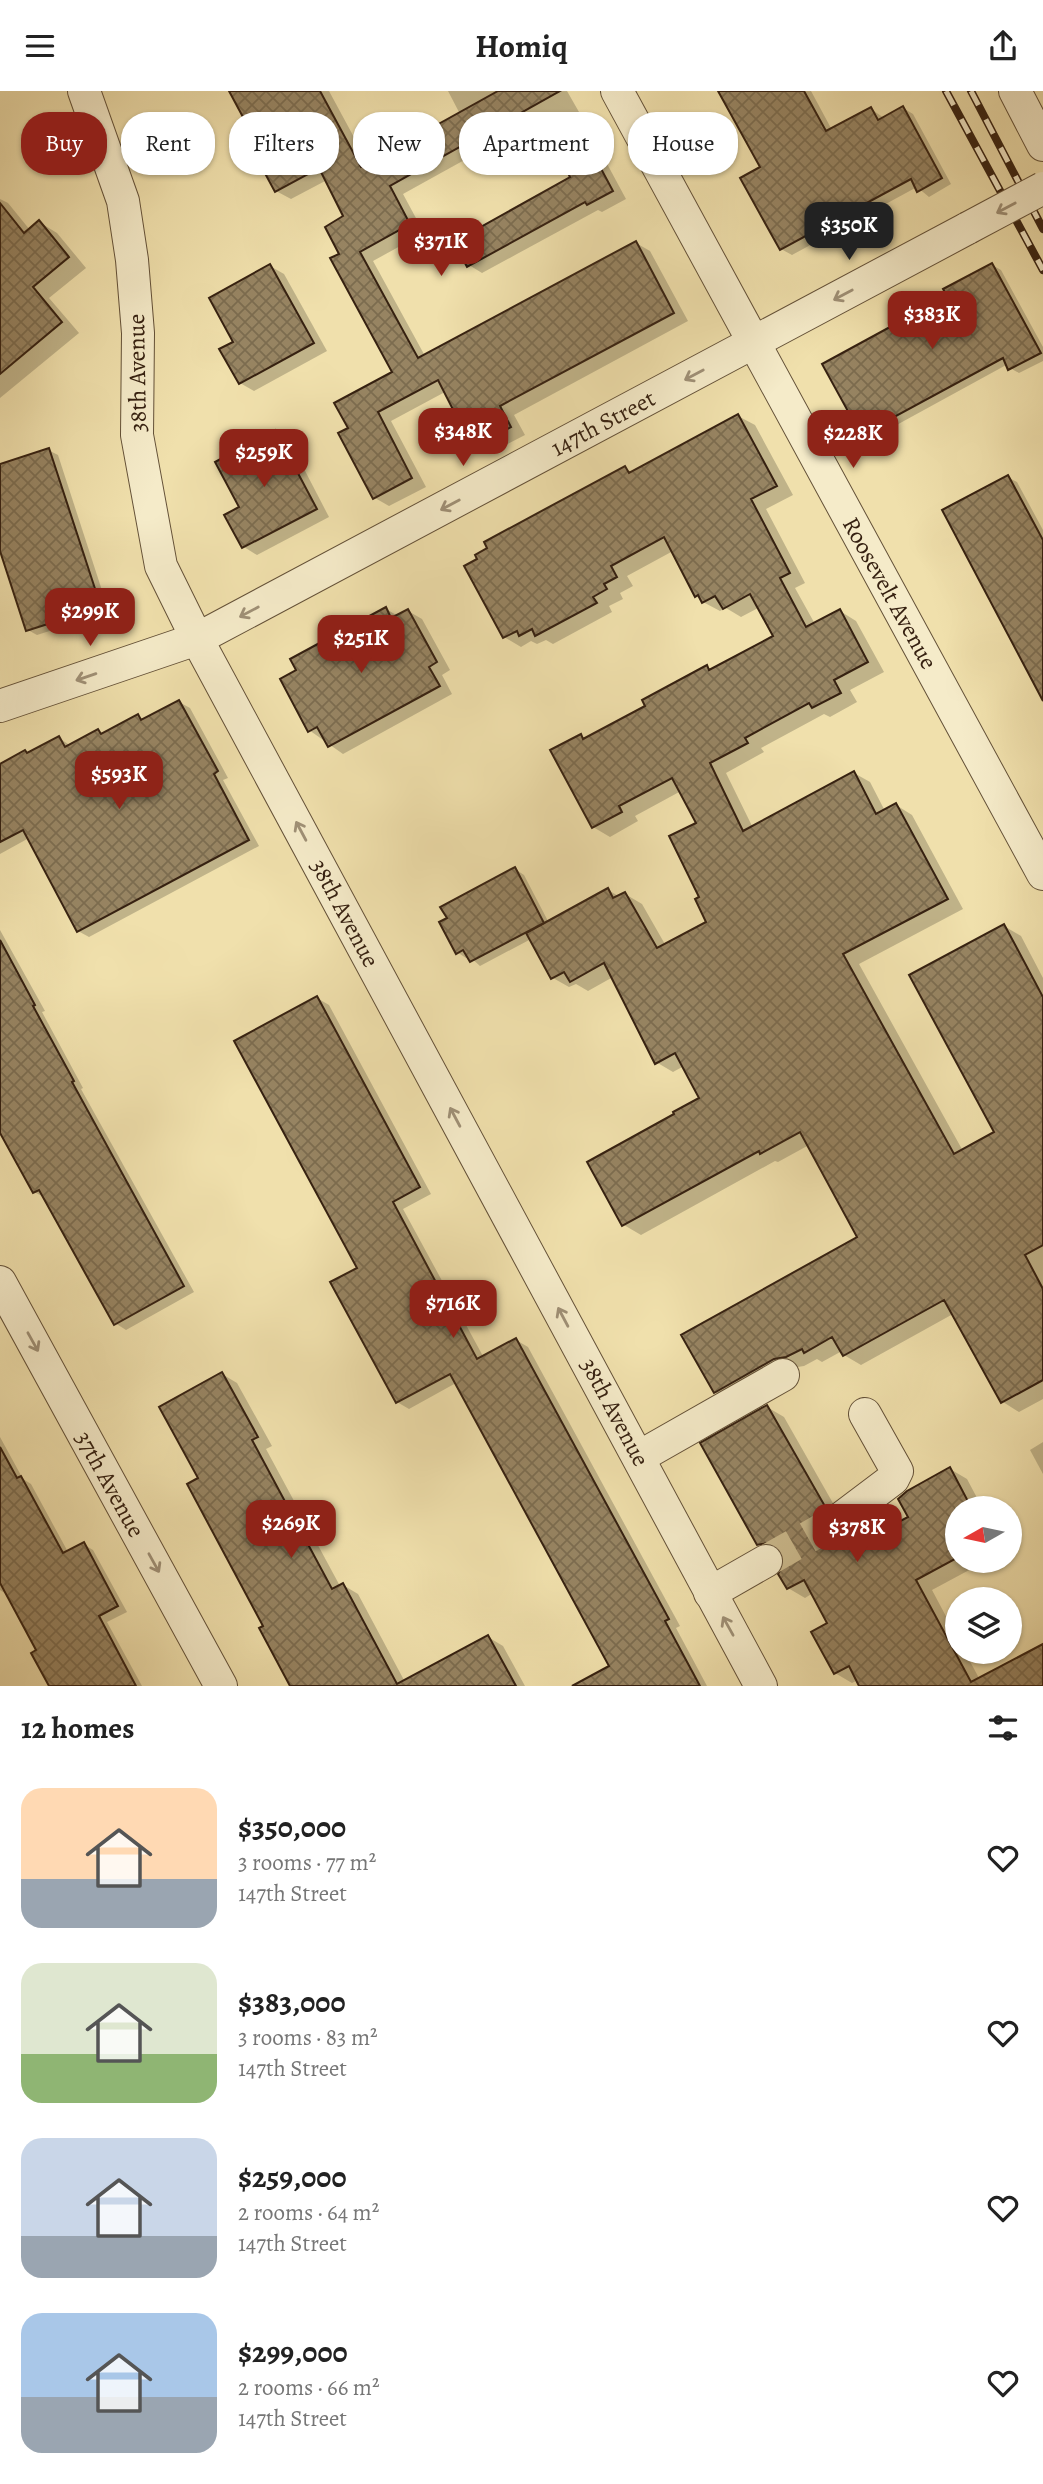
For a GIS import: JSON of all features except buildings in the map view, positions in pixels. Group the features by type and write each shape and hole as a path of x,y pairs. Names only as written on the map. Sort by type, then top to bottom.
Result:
{"street":[{"name":"38th Avenue","path":"84,91 122,201 132,260 138,333 137,435 161,566 197,639 761,1686"},
{"name":"Roosevelt Avenue","path":"617,91 1043,874"},
{"path":"1015,91 1043,145"},
{"name":"147th Street","path":"0,706 197,639 1043,188"},
{"name":"37th Avenue","path":"0,1282 221,1686"},
{"path":"639,1457 783,1375"},
{"path":"840,1518 893,1479 897,1471 865,1414"},
{"path":"710,1593 766,1562"}],"tunnel":[{"path":"766,1561 840,1519"}],"railway":[{"path":"946,91 1043,270"},
{"path":"971,91 1043,229"}]}
